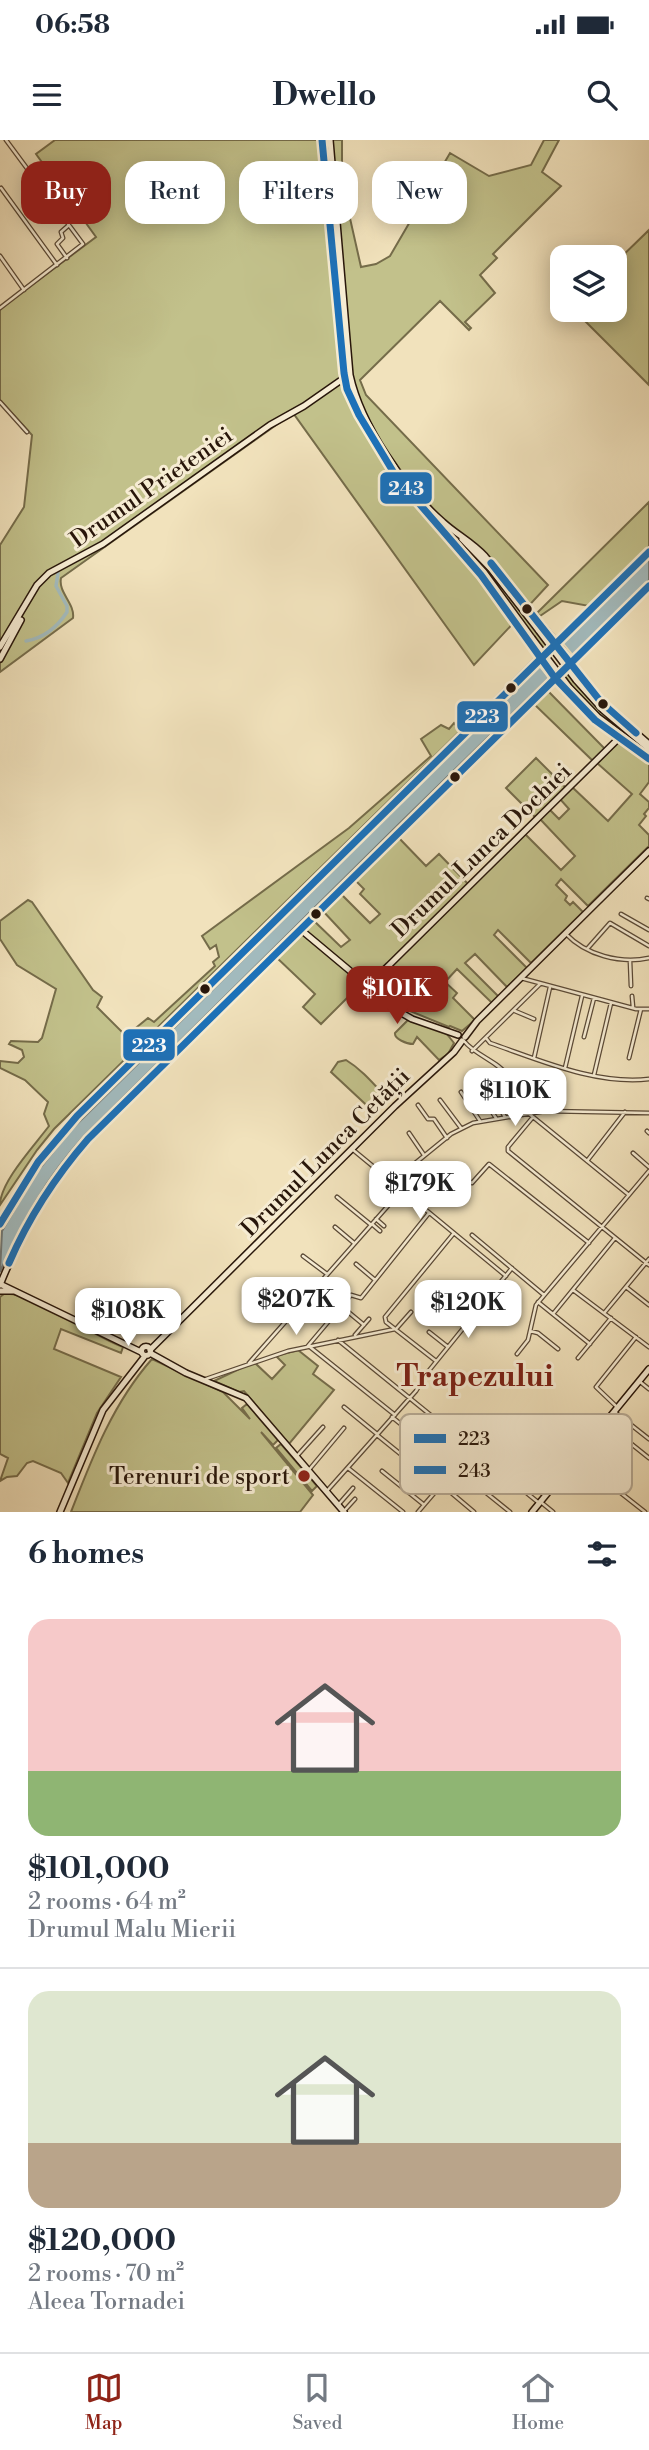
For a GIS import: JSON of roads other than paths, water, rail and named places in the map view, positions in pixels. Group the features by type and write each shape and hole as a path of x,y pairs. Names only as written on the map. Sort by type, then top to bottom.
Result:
{"main road":[{"path":"323,140 327,161"},
{"path":"329,161 330,140"},
{"path":"334,224 347,389 388,465 416,502 482,560 542,631 607,715 649,747"},
{"path":"347,376 362,410 386,452 412,489 484,572 584,710 619,738 649,757"},
{"name":"Drumul Prieteniei","path":"0,647 39,583 49,573 95,549 270,425 304,406 347,376"},
{"path":"332,386 347,389"},
{"path":"443,526 555,678 598,717 649,757"},
{"path":"0,1224 38,1162 77,1116 649,552"},
{"path":"344,1512 246,1398 202,1380 0,1284 14,1251 47,1191 78,1150 649,586"},
{"path":"0,659 28,600"},
{"path":"542,631 556,634 567,631"},
{"path":"542,631 556,642 572,662 579,678"},
{"path":"523,674 533,658 530,646"},
{"path":"579,678 578,665 583,651"},
{"path":"544,690 556,686 567,688"},
{"name":"Drumul Lunca Dochiei","path":"367,987 619,738"},
{"name":"Drumul Lunca Cetății","path":"61,1512 103,1410 145,1352 419,1082 454,1052 460,1037 649,851"},
{"path":"300,929 367,987 406,1016 460,1037"},
{"path":"14,1251 6,1279 22,1293"},
{"path":"0,1293 22,1293"},
{"path":"612,1414 649,1369"},
{"path":"532,1512 547,1494"}],"street":[{"path":"1,306 83,244 7,141 13,140"},
{"path":"1,188 57,265"},
{"path":"67,258 58,244 63,238 61,232 69,225"},
{"path":"0,256 24,290"},
{"path":"0,402 27,432"},
{"path":"621,914 649,930"},
{"path":"586,950 610,923 649,946"},
{"path":"566,934 586,950 630,960 649,958"},
{"path":"630,960 631,986"},
{"path":"521,978 633,1008 649,1009"},
{"path":"472,1051 540,984"},
{"path":"534,1058 550,987"},
{"path":"565,1068 582,995"},
{"path":"632,996 633,1008"},
{"path":"584,1037 594,998"},
{"path":"594,1075 612,1002"},
{"path":"629,1058 641,1009"},
{"path":"515,1011 534,1019"},
{"path":"460,1037 472,1051 508,1076 516,1101 528,1114 629,1195"},
{"path":"486,1038 490,1043 565,1068 617,1079 649,1079"},
{"path":"484,1082 505,1118"},
{"path":"473,1083 496,1119"},
{"path":"461,1092 480,1122"},
{"path":"440,1100 461,1128"},
{"path":"418,1105 428,1118 433,1118 447,1138"},
{"path":"392,1182 461,1128 480,1122 548,1111 649,1113"},
{"path":"587,1161 625,1112"},
{"path":"533,1117 508,1147 508,1151 648,1262 605,1312"},
{"path":"409,1133 424,1155"},
{"path":"352,1149 506,1276"},
{"path":"517,1354 527,1341 533,1311 538,1302 649,1169 633,1153"},
{"path":"466,1180 472,1183 489,1164 589,1244"},
{"path":"404,1172 431,1196"},
{"path":"248,1363 402,1190"},
{"path":"337,1197 380,1231"},
{"path":"308,1347 351,1294 361,1298 429,1213"},
{"path":"376,1219 384,1226"},
{"path":"335,1227 355,1243"},
{"path":"380,1331 386,1322 386,1316 454,1233"},
{"path":"472,1235 544,1295"},
{"path":"553,1314 615,1238"},
{"path":"303,1256 327,1274"},
{"path":"356,1264 375,1280"},
{"path":"326,1492 409,1398 512,1268"},
{"path":"626,1287 649,1305"},
{"path":"573,1290 649,1348"},
{"path":"310,1293 320,1301"},
{"path":"538,1302 590,1344"},
{"path":"282,1305 292,1313"},
{"path":"341,1306 364,1325"},
{"path":"202,1380 217,1377 248,1363 308,1347 396,1329 411,1312"},
{"path":"578,1359 612,1318"},
{"path":"355,1337 369,1319"},
{"path":"386,1322 436,1361"},
{"path":"530,1331 540,1334 558,1349"},
{"path":"429,1332 448,1347"},
{"path":"620,1414 596,1387 636,1337"},
{"path":"338,1340 429,1414"},
{"path":"308,1347 400,1422"},
{"path":"639,1381 649,1389"},
{"path":"344,1407 400,1453"},
{"path":"632,1425 649,1439"},
{"path":"296,1457 323,1427"},
{"path":"308,1471 344,1427"},
{"path":"632,1444 649,1458"},
{"path":"348,1468 402,1512"},
{"path":"382,1471 400,1486"},
{"path":"338,1505 353,1488"},
{"path":"410,1494 424,1505"},
{"path":"418,1512 434,1494"},
{"path":"451,1494 474,1512"},
{"path":"487,1494 510,1512"},
{"path":"530,1494 553,1512"},
{"path":"622,1494 645,1512"},
{"path":"344,1512 355,1499"}],"water":[{"path":"649,557 649,580 84,1136 58,1167 36,1200 0,1272 2,1231 36,1173 70,1131"}],"waterway":[{"path":"26,641 50,631 67,612 67,606 56,586 58,573"}],"place":[{"name":"Terenuri de sport","path":"304,1476"}],"district":[{"name":"Trapezului","path":"475,1376"}]}
